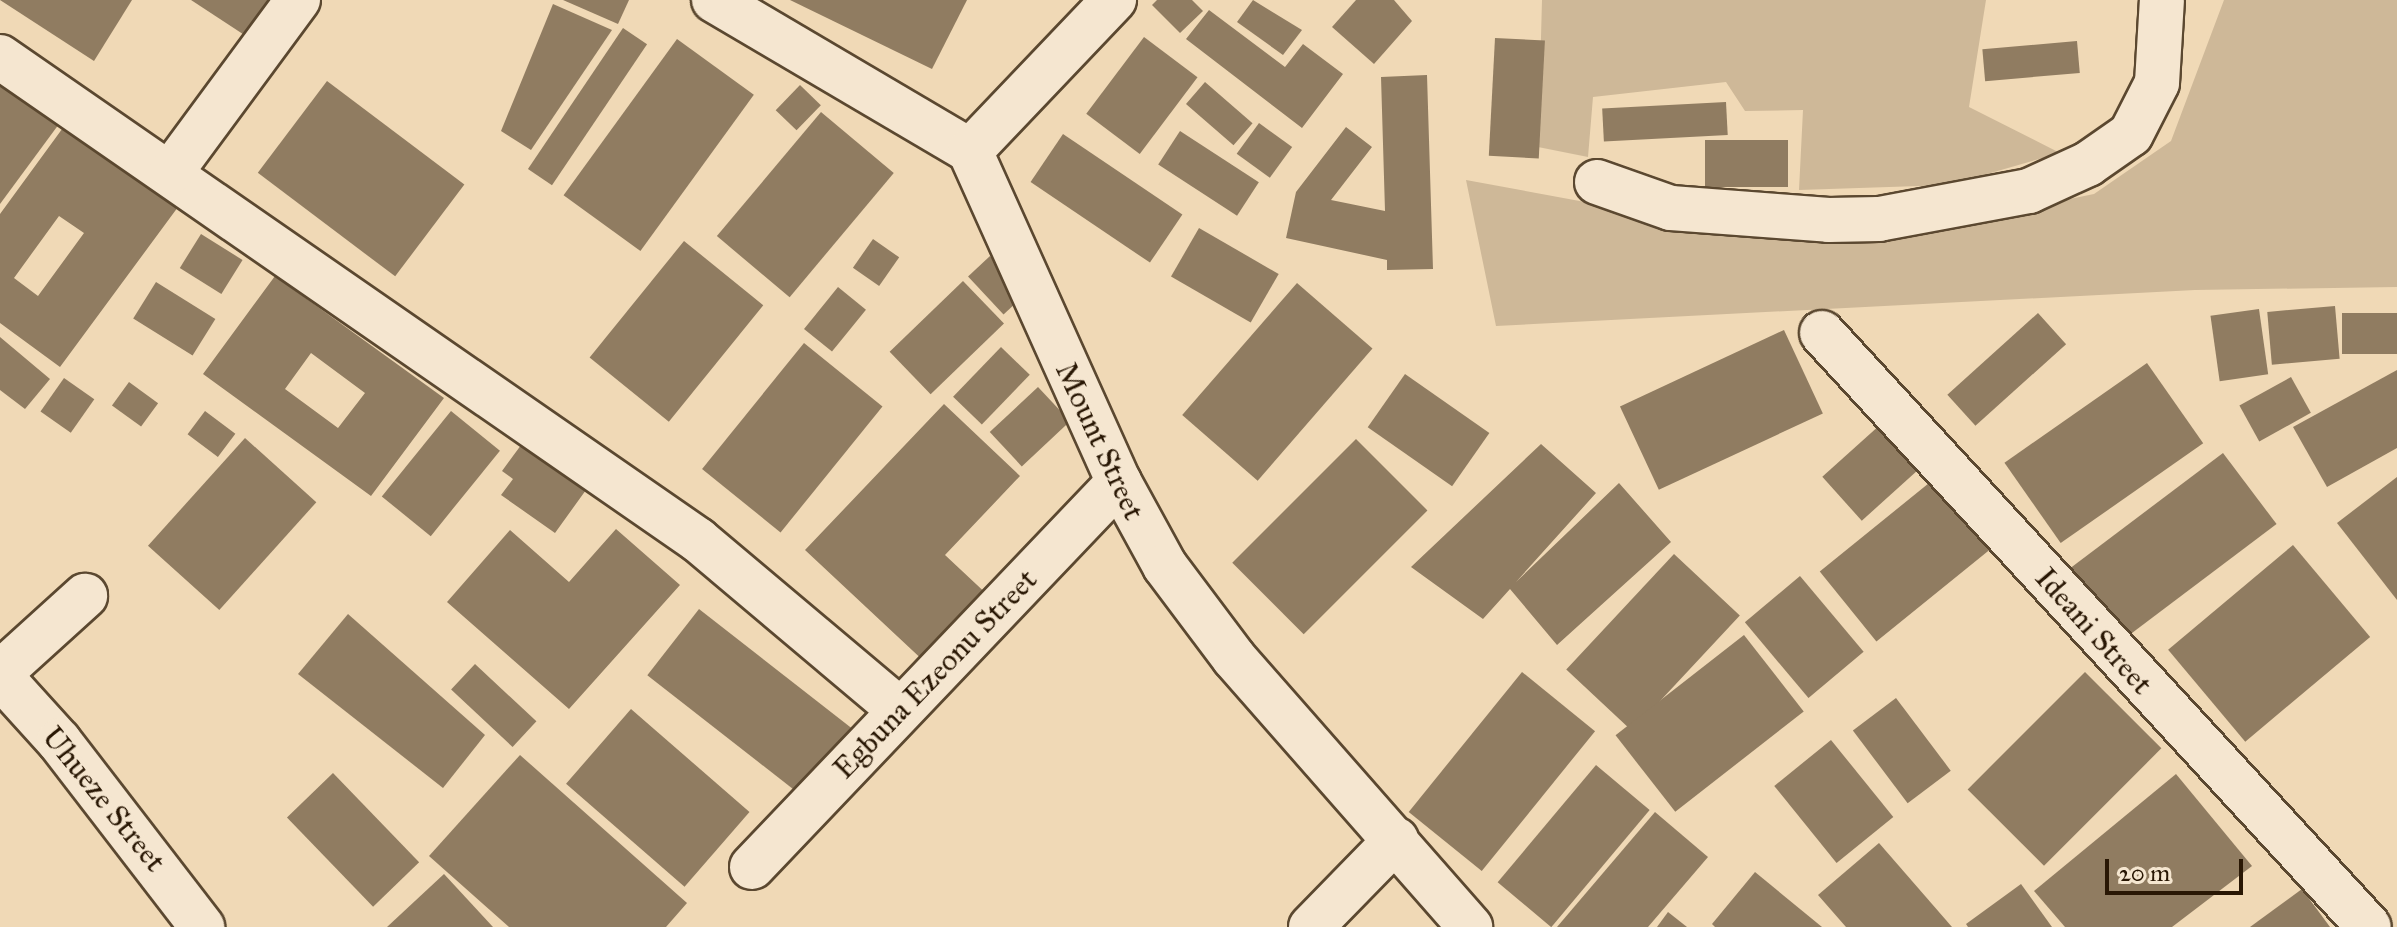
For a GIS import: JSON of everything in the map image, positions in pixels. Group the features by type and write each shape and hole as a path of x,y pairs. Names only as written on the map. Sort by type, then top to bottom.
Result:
{"street":[{"path":"171,172 298,0"},
{"path":"714,0 970,151 1114,0"},
{"path":"1597,182 1671,208 1879,219 2029,191 2088,164 2131,134 2157,83 2162,0"},
{"path":"0,57 171,172 698,540 900,710"},
{"name":"Mount Street","path":"970,151 1141,529 1183,593 1234,658 1470,927"},
{"name":"Ideani Street","path":"1822,333 2369,927"},
{"name":"Egbuna Ezeonu Street","path":"752,867 1119,482"},
{"path":"0,675 85,596"},
{"name":"Uhueze Street","path":"0,675 59,741 202,927"},
{"path":"1311,927 1396,840"}],"shaded area":[{"path":"1542,0 1986,0 1969,107 2060,153 1949,185 1799,190 1803,110 1745,111 1726,82 1593,97 1588,157 1538,147"},
{"path":"2224,0 2397,0 2397,287 2195,290 1496,326 1466,180 1726,228 1898,234 2094,194 2171,141"}],"building":[{"path":"0,0 132,0 94,61"},
{"path":"191,0 278,0 252,40"},
{"path":"563,0 629,0 618,24"},
{"path":"790,0 967,0 932,69"},
{"path":"1157,0 1192,0 1203,11 1180,33 1152,5"},
{"path":"1253,0 1302,30 1283,55 1237,22"},
{"path":"1356,0 1394,0 1412,21 1374,64 1332,27"},
{"path":"553,4 612,30 531,150 501,131"},
{"path":"1209,10 1285,67 1303,44 1343,74 1302,128 1186,39"},
{"path":"623,28 647,44 552,185 528,169"},
{"path":"1144,37 1198,77 1140,154 1086,114"},
{"path":"1495,38 1545,41 1539,158 1489,156"},
{"path":"677,39 754,95 640,251 564,195"},
{"path":"2077,41 2080,73 1985,81 1982,49"},
{"path":"1427,75 1433,269 1387,270 1387,260 1286,238 1296,192 1346,127 1372,147 1331,200 1385,211 1381,77"},
{"path":"0,81 59,124 0,204"},
{"path":"327,81 464,185 395,276 258,173"},
{"path":"1205,82 1253,123 1234,145 1186,104"},
{"path":"800,85 821,105 797,130 776,110"},
{"path":"1726,102 1728,135 1604,141 1602,108"},
{"path":"821,112 894,173 790,297 717,236"},
{"path":"1259,123 1292,147 1270,178 1237,154"},
{"path":"65,125 178,207 60,367 0,323 0,214","holes":["59,216 84,233 38,296 14,278"]},
{"path":"1180,131 1259,182 1237,216 1158,165"},
{"path":"1063,134 1182,215 1150,263 1031,182"},
{"path":"1705,140 1788,140 1788,187 1705,187"},
{"path":"1199,228 1279,274 1251,322 1171,276"},
{"path":"201,234 243,260 221,294 180,268"},
{"path":"873,239 899,257 879,286 853,268"},
{"path":"684,241 763,305 669,422 590,358"},
{"path":"990,256 1025,294 1004,314 968,276"},
{"path":"275,276 444,398 371,496 203,374","holes":["311,353 365,393 338,428 285,389"]},
{"path":"963,281 1004,323 931,394 890,352"},
{"path":"156,282 215,319 193,356 133,318"},
{"path":"1297,283 1372,349 1258,481 1182,415"},
{"path":"838,287 866,310 832,352 804,329"},
{"path":"2335,306 2340,359 2272,365 2267,312"},
{"path":"2259,309 2268,374 2220,381 2210,316"},
{"path":"2038,313 2066,344 1975,426 1947,395"},
{"path":"2342,313 2397,313 2397,354 2342,354"},
{"path":"1784,330 1823,413 1659,490 1620,406"},
{"path":"0,337 50,379 25,409 0,390"},
{"path":"804,343 882,407 781,532 702,469"},
{"path":"1001,347 1030,375 982,424 953,397"},
{"path":"2147,363 2203,443 2061,543 2004,463"},
{"path":"2397,370 2397,448 2327,487 2293,427"},
{"path":"1405,374 1489,433 1452,486 1368,427"},
{"path":"2291,377 2311,413 2259,441 2239,406"},
{"path":"64,378 94,399 71,433 40,412"},
{"path":"129,382 158,403 141,427 112,405"},
{"path":"1038,387 1070,421 1022,466 990,432"},
{"path":"944,404 1020,476 945,555 992,599 928,665 805,550"},
{"path":"205,411 235,434 218,457 188,434"},
{"path":"451,411 500,451 431,536 382,496"},
{"path":"1881,424 1920,468 1862,521 1822,477"},
{"path":"527,437 591,483 555,533 501,495 513,479 502,471"},
{"path":"245,438 316,502 219,610 148,546"},
{"path":"1356,439 1427,510 1304,634 1232,563"},
{"path":"1541,444 1596,493 1516,582 1619,483 1671,542 1557,645 1510,589 1483,619 1411,567"},
{"path":"2223,453 2277,524 2124,639 2070,568"},
{"path":"2397,477 2397,600 2337,523"},
{"path":"1934,479 1991,549 1876,641 1820,572"},
{"path":"616,529 680,585 569,709 447,602 510,530 569,582"},
{"path":"2293,545 2370,637 2245,742 2168,650"},
{"path":"1674,554 1740,615 1632,731 1566,670"},
{"path":"1800,576 1864,652 1808,698 1745,622"},
{"path":"699,609 851,728 799,794 647,675"},
{"path":"348,614 485,735 443,788 298,674"},
{"path":"1744,635 1804,711 1675,812 1616,735"},
{"path":"475,664 536,721 513,747 451,690"},
{"path":"1522,672 1595,731 1482,871 1409,812"},
{"path":"2085,672 2161,748 2044,866 1968,789"},
{"path":"1896,698 1951,771 1908,803 1853,730"},
{"path":"631,709 749,812 685,887 566,784"},
{"path":"1831,740 1893,817 1837,863 1774,786"},
{"path":"520,755 687,903 666,927 509,927 429,856"},
{"path":"1596,765 1650,810 1551,927 1498,882"},
{"path":"333,773 419,862 373,907 287,817"},
{"path":"2176,774 2252,866 2172,927 2065,927 2034,891"},
{"path":"1655,812 1708,857 1648,927 1557,927"},
{"path":"1879,843 1952,927 1846,927 1818,895"},
{"path":"1755,872 1822,927 1715,927 1712,924"},
{"path":"444,874 493,927 387,927"},
{"path":"2021,884 2052,927 1968,927 1966,924"},
{"path":"2302,889 2330,927 2250,927"},
{"path":"1668,912 1687,927 1657,927"}]}
